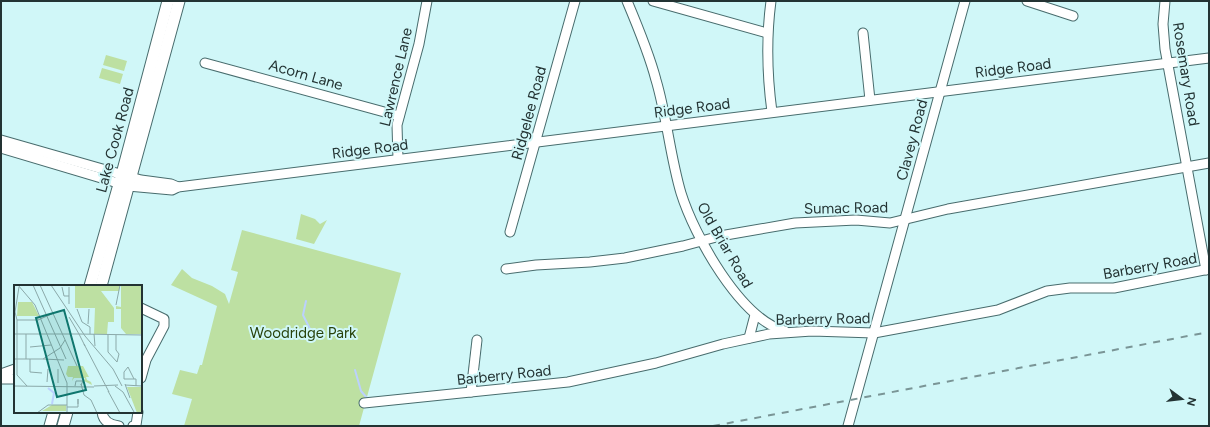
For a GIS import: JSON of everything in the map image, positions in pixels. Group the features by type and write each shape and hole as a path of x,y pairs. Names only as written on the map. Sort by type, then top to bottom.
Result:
{"main road":[{"name":"Lake Cook Road","path":"101,285 168,1"},
{"name":"Lake Cook Road","path":"90,285 125,180 179,1"},
{"path":"50,426 54,413"},
{"path":"63,426 67,413"}],"street":[{"name":"Lawrence Lane","path":"398,159 396,144 399,116 419,44 427,1"},
{"name":"Ridgelee Road","path":"510,232 575,1"},
{"name":"Old Briar Road","path":"627,1 649,56 668,126 681,192 691,220 723,275 742,302 755,315 776,329 786,332"},
{"path":"653,1 767,33"},
{"path":"771,1 767,33 767,61 772,112"},
{"name":"Clavey Road","path":"848,426 965,1"},
{"path":"1027,1 1073,16"},
{"name":"Rosemary Road","path":"1166,1 1163,24 1168,63 1208,270"},
{"path":"863,33 870,100"},
{"name":"Ridge Road","path":"125,180 156,190 172,190 178,187 1209,58"},
{"name":"Acorn Lane","path":"205,63 399,116"},
{"path":"1,140 125,180"},
{"path":"1,148 125,180"},
{"name":"Sumac Road","path":"506,270 536,265 590,262 625,258 760,228 795,223 856,220 890,223 948,209 1209,163"},
{"name":"Barberry Road","path":"364,403 542,385 624,371 749,338 786,332 874,333 998,310 1047,291 1070,288 1114,288 1208,270"},
{"path":"142,308 164,319 164,326 146,360 142,374"},
{"path":"749,338 755,315"},
{"path":"471,392 477,340"},
{"path":"1,374 14,369"},
{"path":"1,379 14,379"},
{"path":"102,413 103,417 108,423 119,426"},
{"path":"132,426 136,425 138,413"}],"green space":[{"path":"106,55 127,61 124,71 103,65"},
{"path":"102,68 123,74 120,84 99,78"},
{"path":"301,214 315,219 320,224 327,220 314,244 296,239"},
{"name":"Woodridge Park","path":"242,230 401,273 359,426 184,426 192,399 172,394 180,370 197,374 200,365 202,365 217,306 171,285 182,269 192,278 212,286 225,294 229,304 238,272 231,270"}],"waterway":[{"path":"306,301 303,315 312,333 314,341"},
{"path":"355,370 361,391 367,398"}],"railway":[{"path":"713,426 1209,332"}]}
